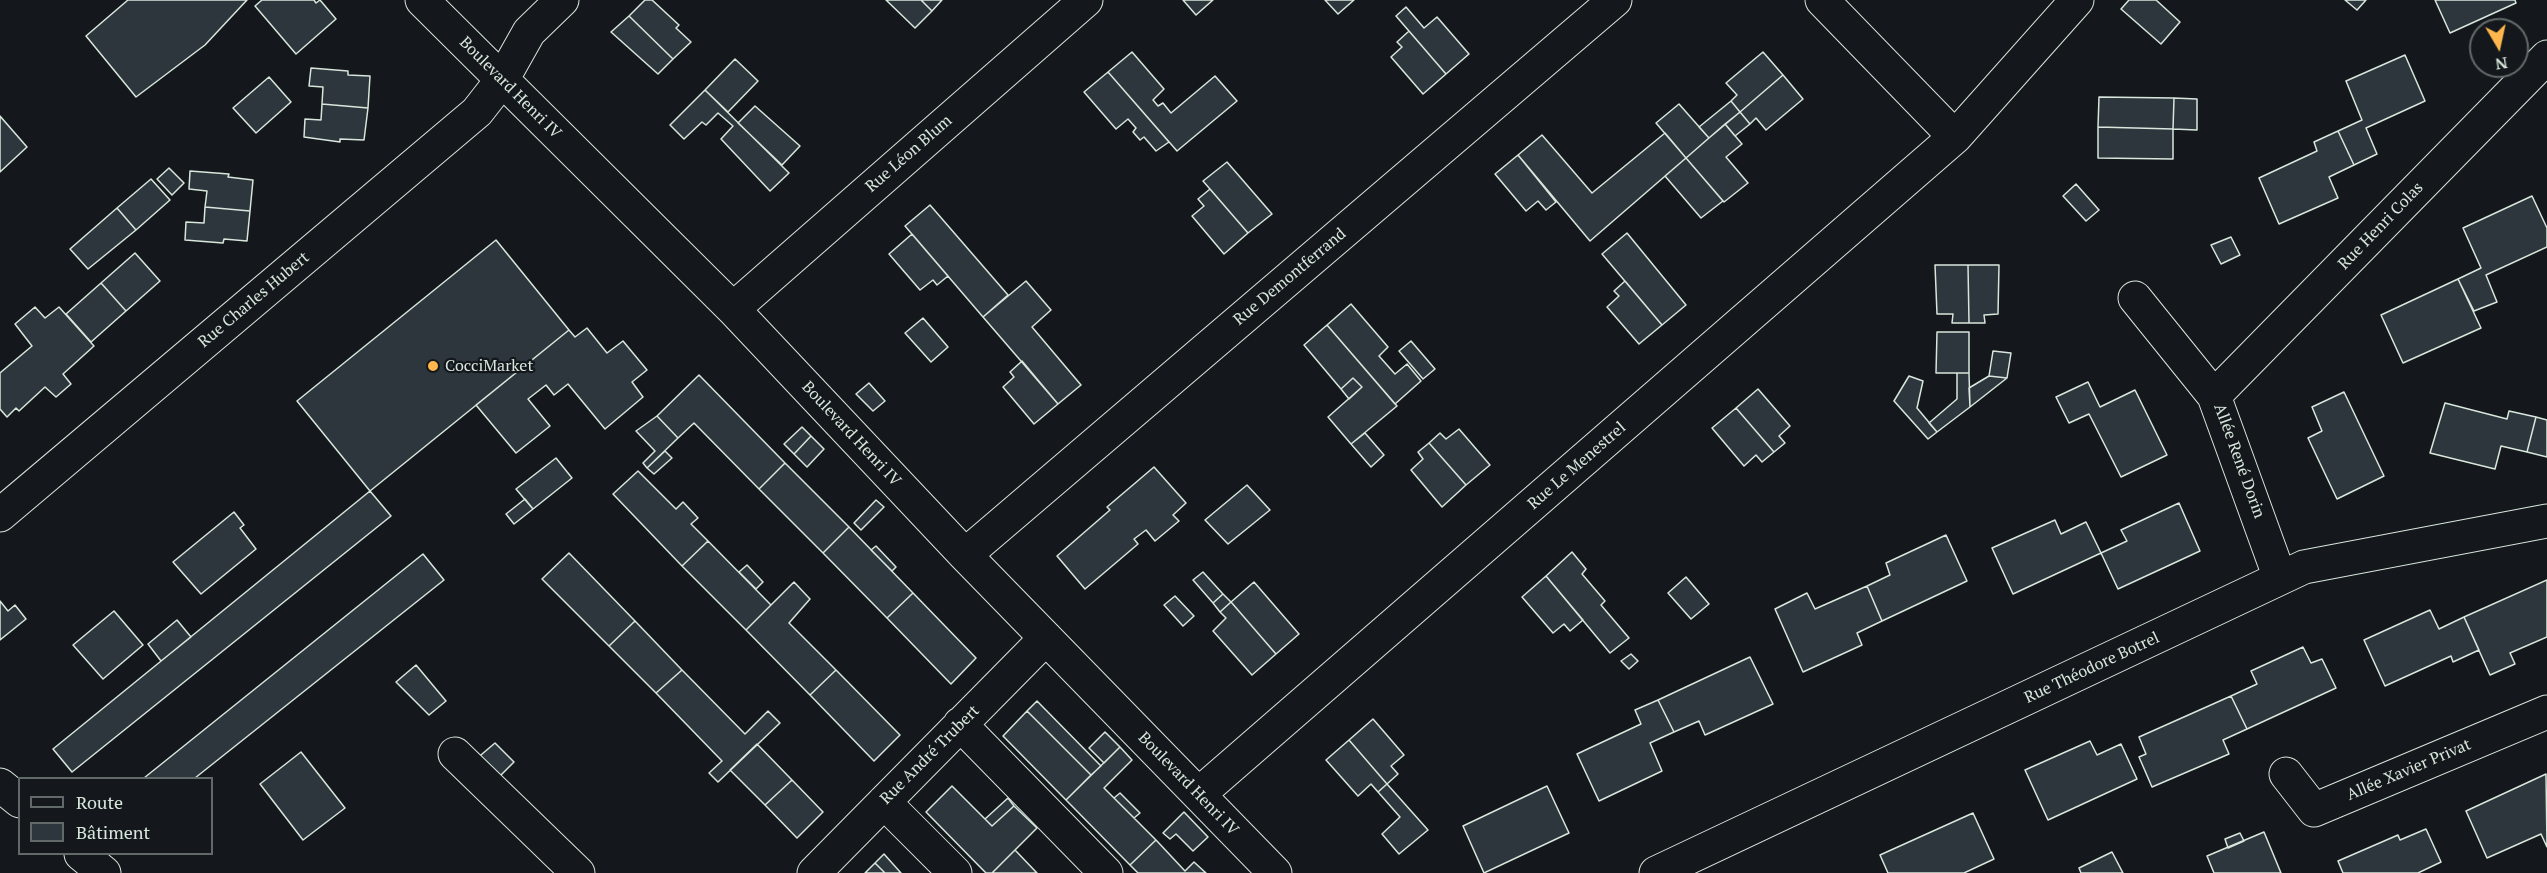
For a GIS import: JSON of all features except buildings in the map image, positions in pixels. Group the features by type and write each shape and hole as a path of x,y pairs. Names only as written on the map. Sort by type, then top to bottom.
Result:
{"street":[{"name":"Boulevard Henri IV","path":"422,0 733,309 965,555 1275,873"},
{"name":"Rue Charles Hubert","path":"0,515 477,112 502,80 529,32 562,0"},
{"name":"Rue Léon Blum","path":"733,309 1086,0"},
{"name":"Rue Demontferrand","path":"965,555 1615,0"},
{"path":"1822,0 1955,136"},
{"name":"Rue Le Menestrel","path":"1199,794 1955,136 2077,0"},
{"name":"Rue Henri Colas","path":"2214,396 2547,57"},
{"name":"Allée René Dorin","path":"2135,297 2214,396 2280,578"},
{"name":"Rue Théodore Botrel","path":"1656,873 2304,567 2547,521"},
{"name":"Rue André Trubert","path":"814,873 1046,638"},
{"name":"Allée Xavier Privat","path":"2286,774 2314,810 2547,712"},
{"path":"960,724 1106,873"},
{"path":"455,754 578,873"},
{"path":"0,785 18,799"},
{"path":"884,802 955,873"},
{"path":"82,855 104,873"}],"place":[{"name":"CocciMarket","path":"433,366"}]}
